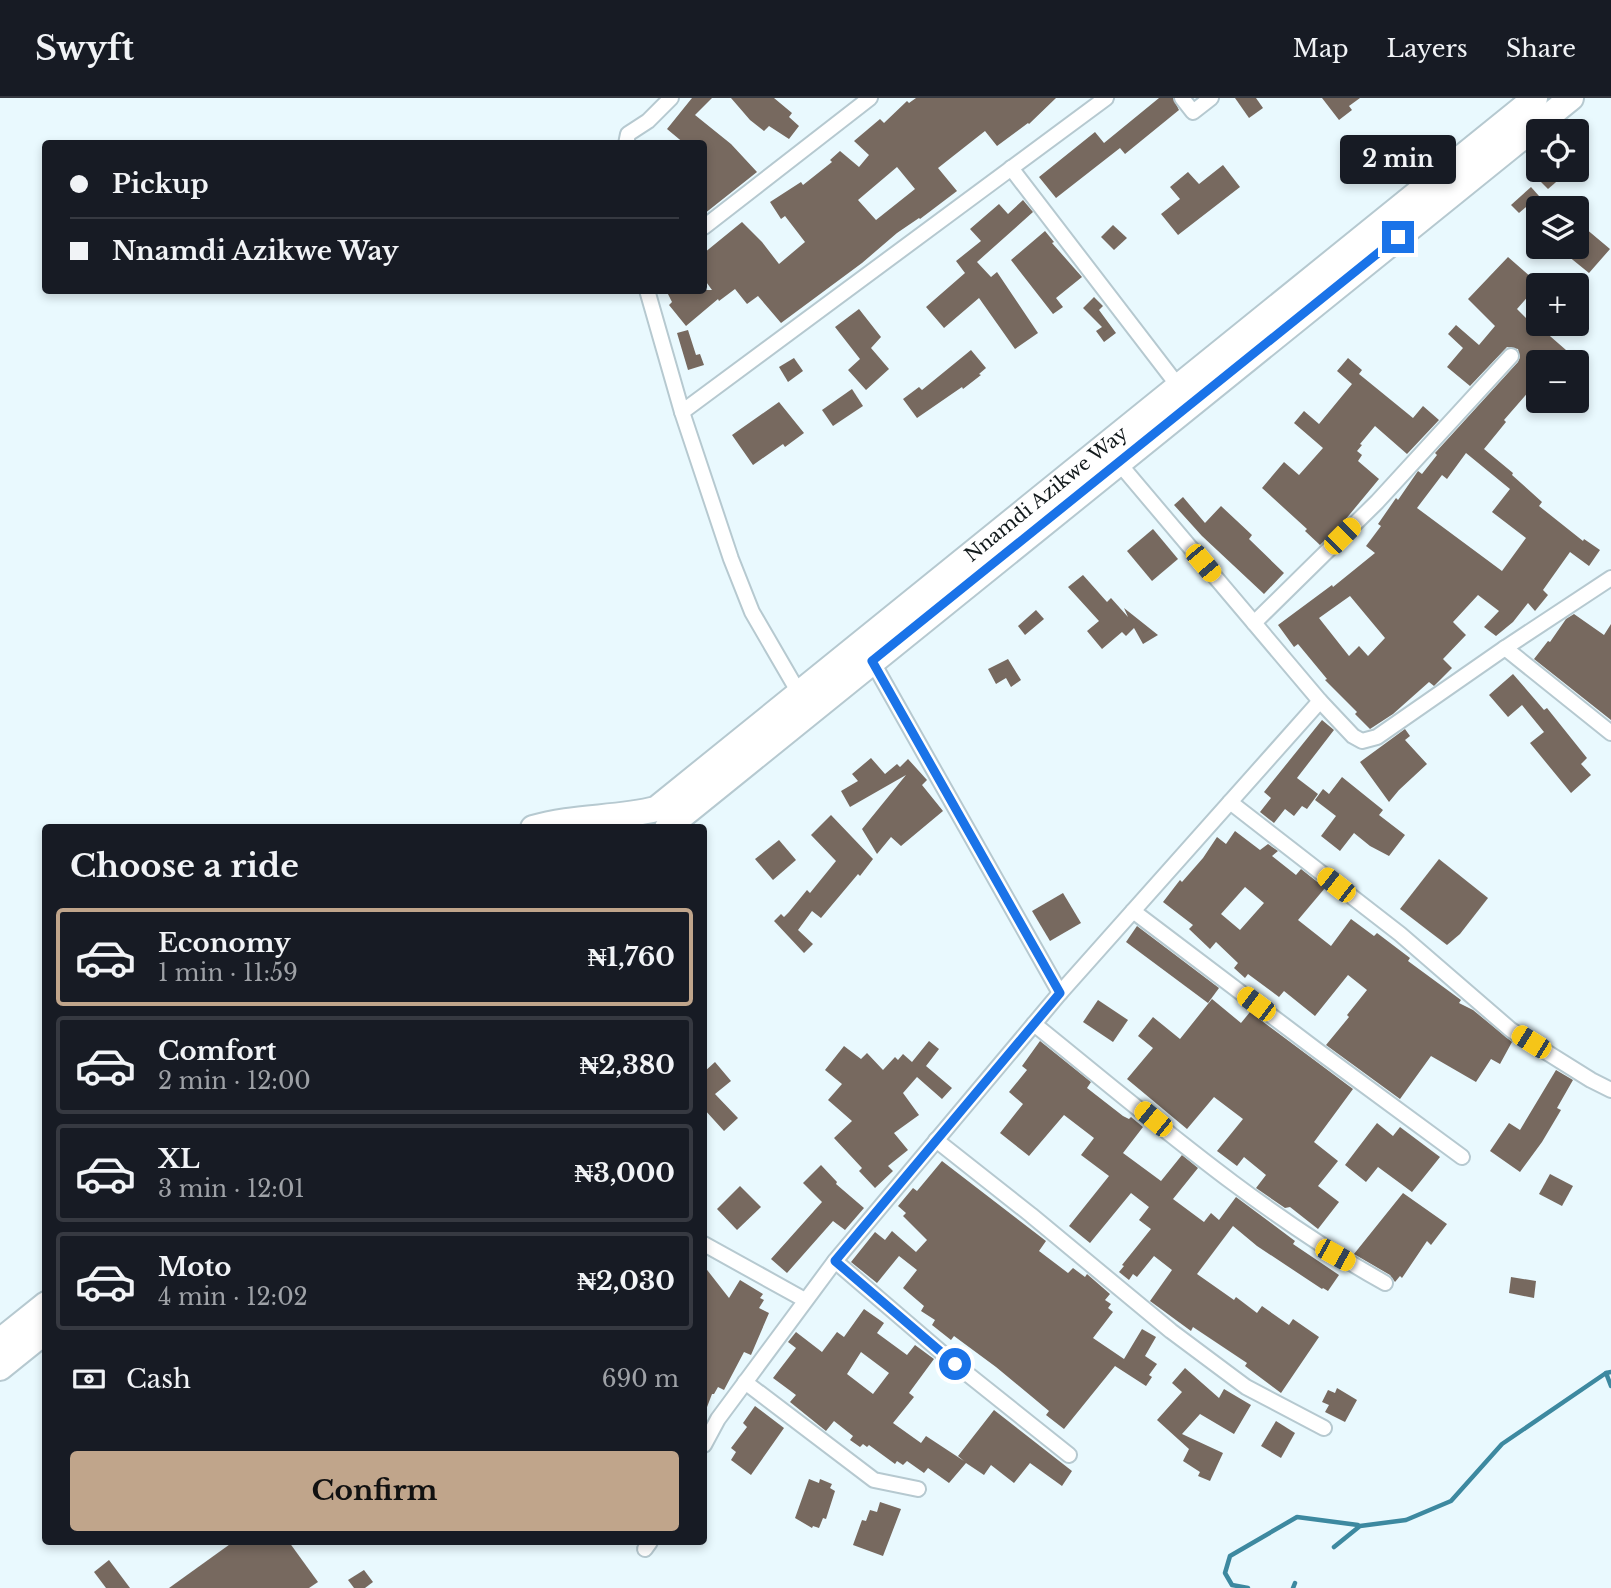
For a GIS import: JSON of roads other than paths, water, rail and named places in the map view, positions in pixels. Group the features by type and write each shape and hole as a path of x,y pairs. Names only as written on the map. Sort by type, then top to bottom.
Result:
{"highway":[{"name":"Nnamdi Azikwe Way","path":"546,824 656,810 1535,98"},
{"name":"Nnamdi Azikwe Way","path":"672,824 1571,98"},
{"path":"0,1341 42,1307"},
{"path":"0,1368 42,1334"}],"street":[{"path":"627,140 628,134 648,121 671,98"},
{"path":"707,225 870,98"},
{"path":"681,412 1106,98"},
{"path":"1182,98 1194,112 1211,98"},
{"path":"1011,167 1179,387"},
{"path":"648,294 681,412 731,559 752,612 799,693"},
{"path":"1254,623 1377,502 1511,356"},
{"path":"1118,462 1320,701 1353,736 1362,741 1377,737 1611,578"},
{"path":"1505,648 1611,733"},
{"path":"872,661 1060,993"},
{"path":"711,1417 745,1382 835,1261 1060,993 1320,701"},
{"path":"1230,802 1400,934 1511,1030 1611,1090"},
{"path":"1133,911 1462,1157"},
{"path":"1034,1024 1233,1183 1335,1255 1385,1283"},
{"path":"936,1140 1031,1214 1171,1331 1246,1387 1324,1428"},
{"path":"707,1246 805,1300"},
{"path":"835,1261 955,1364 1069,1455"},
{"path":"745,1382 874,1479 918,1489"}],"waterway":[{"path":"1334,1547 1360,1526 1406,1520 1451,1501 1502,1444 1611,1372"},
{"path":"1606,1373 1611,1386"},
{"path":"1248,1588 1232,1585 1225,1573 1230,1556 1297,1517 1358,1525"},
{"path":"1293,1588 1295,1583"}]}
